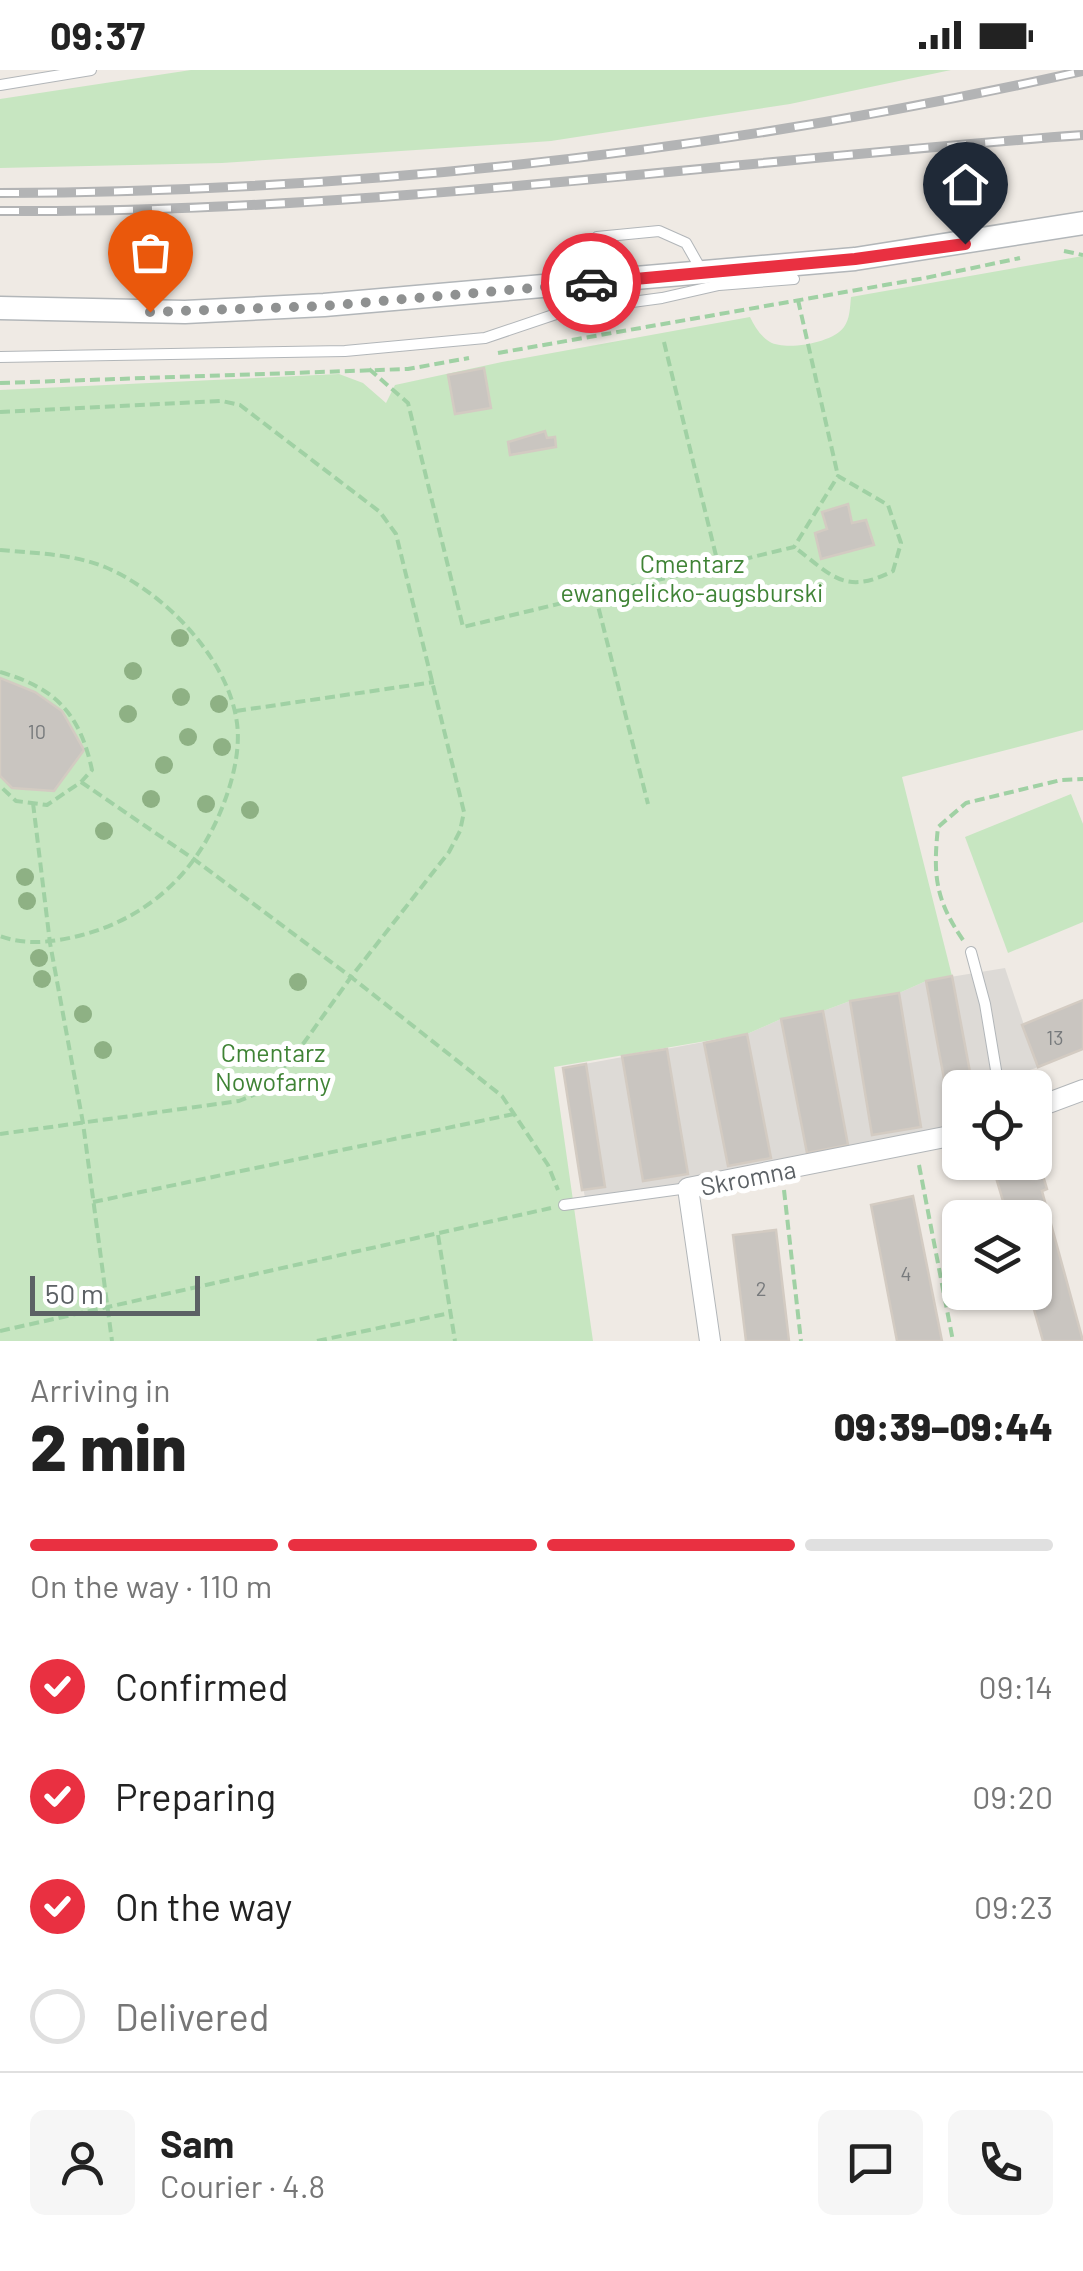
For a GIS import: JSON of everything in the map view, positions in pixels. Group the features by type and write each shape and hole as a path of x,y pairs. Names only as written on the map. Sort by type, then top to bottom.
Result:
{"street":[{"path":"0,308 241,311 703,274 937,248 1083,223"},
{"path":"1052,1102 1083,1090"},
{"name":"Skromna","path":"710,1341 688,1188 942,1138"}],"lane":[{"path":"0,85 91,70"},
{"path":"585,284 582,253 597,237 659,231 686,243 703,274"},
{"path":"0,357 346,351 485,338 565,310 662,298 719,285 794,279"},
{"path":"971,952 996,1070"},
{"path":"564,1205 688,1188"}],"path":[{"path":"1060,250 1083,255"},
{"path":"346,351 408,402 463,627 794,547 838,476 794,279"},
{"path":"664,342 718,564"},
{"path":"0,412 222,401 240,405 389,522 396,534 464,812 460,831 436,870 264,1091 238,1100 0,1134"},
{"path":"794,547 840,582 871,582 892,571 901,542 888,505 838,476"},
{"path":"0,550 48,554 104,567 161,602 195,633 218,671 237,719 233,779 214,826 195,860 156,901 112,927 50,943 0,936"},
{"path":"595,594 648,804"},
{"path":"0,672 58,700 84,736 92,770 48,804 16,801 0,788"},
{"path":"234,711 434,682"},
{"path":"971,952 944,912 933,871 938,827 966,802 1061,780 1083,779"},
{"path":"0,1331 564,1205 548,1165 502,1096 351,976 195,860 81,782"},
{"path":"33,803 50,943 83,1122 112,1341"},
{"path":"93,1202 514,1114"},
{"path":"915,1145 953,1341"},
{"path":"782,1170 801,1341"},
{"path":"438,1234 455,1341"},
{"path":"317,1341 450,1314"}],"shaded area":[{"path":"1005,968 1038,1067 942,1070 942,1137 586,1204 563,1068 747,1034 781,1019 899,993 926,981"}],"green space":[{"path":"191,70 951,70 790,104 551,141 222,163 0,168 0,99"},
{"path":"1083,256 1083,730 902,777 952,976 926,981 899,993 781,1019 747,1034 554,1067 593,1341 0,1341 0,390 339,374 363,383 386,403 395,385 750,317 770,342 787,346 809,344 844,327 851,297"},
{"path":"1071,794 1083,824 1083,922 1008,953 965,837"}],"building":[{"path":"484,368 491,408 455,414 448,375"},
{"path":"545,431 547,438 555,437 556,447 510,455 508,442"},
{"path":"848,504 852,523 866,520 874,545 821,559 815,533 827,529 822,512"},
{"path":"0,678 35,692 62,711 84,750 54,791 12,788 0,776"},
{"path":"952,976 970,1070 942,1070 926,981"},
{"path":"899,993 921,1127 872,1135 850,1001"},
{"path":"1083,1000 1083,1049 1038,1067 1022,1025"},
{"path":"823,1011 848,1145 807,1153 781,1019"},
{"path":"747,1034 771,1158 728,1166 704,1043"},
{"path":"667,1049 688,1174 643,1181 622,1056"},
{"path":"586,1064 605,1187 582,1190 563,1068"},
{"path":"997,1180 1044,1180 1044,1200 1003,1200"},
{"path":"913,1196 942,1341 897,1341 871,1205"},
{"path":"1052,1228 1083,1341 1043,1341 1034,1310 1052,1310"},
{"path":"776,1230 789,1341 746,1341 733,1235"}],"railway":[{"path":"0,193 273,185 545,162 815,124 1083,71"},
{"path":"0,211 136,210 407,195 1083,135"}],"way so far":[{"path":"150,312 324,306 591,283"}],"route":[{"path":"591,283 855,259 965,244"}],"park label":[{"name":"Cmentarz ewangelicko-augsburski","path":"692,578"},
{"name":"Cmentarz Nowofarny","path":"273,1066"}]}
